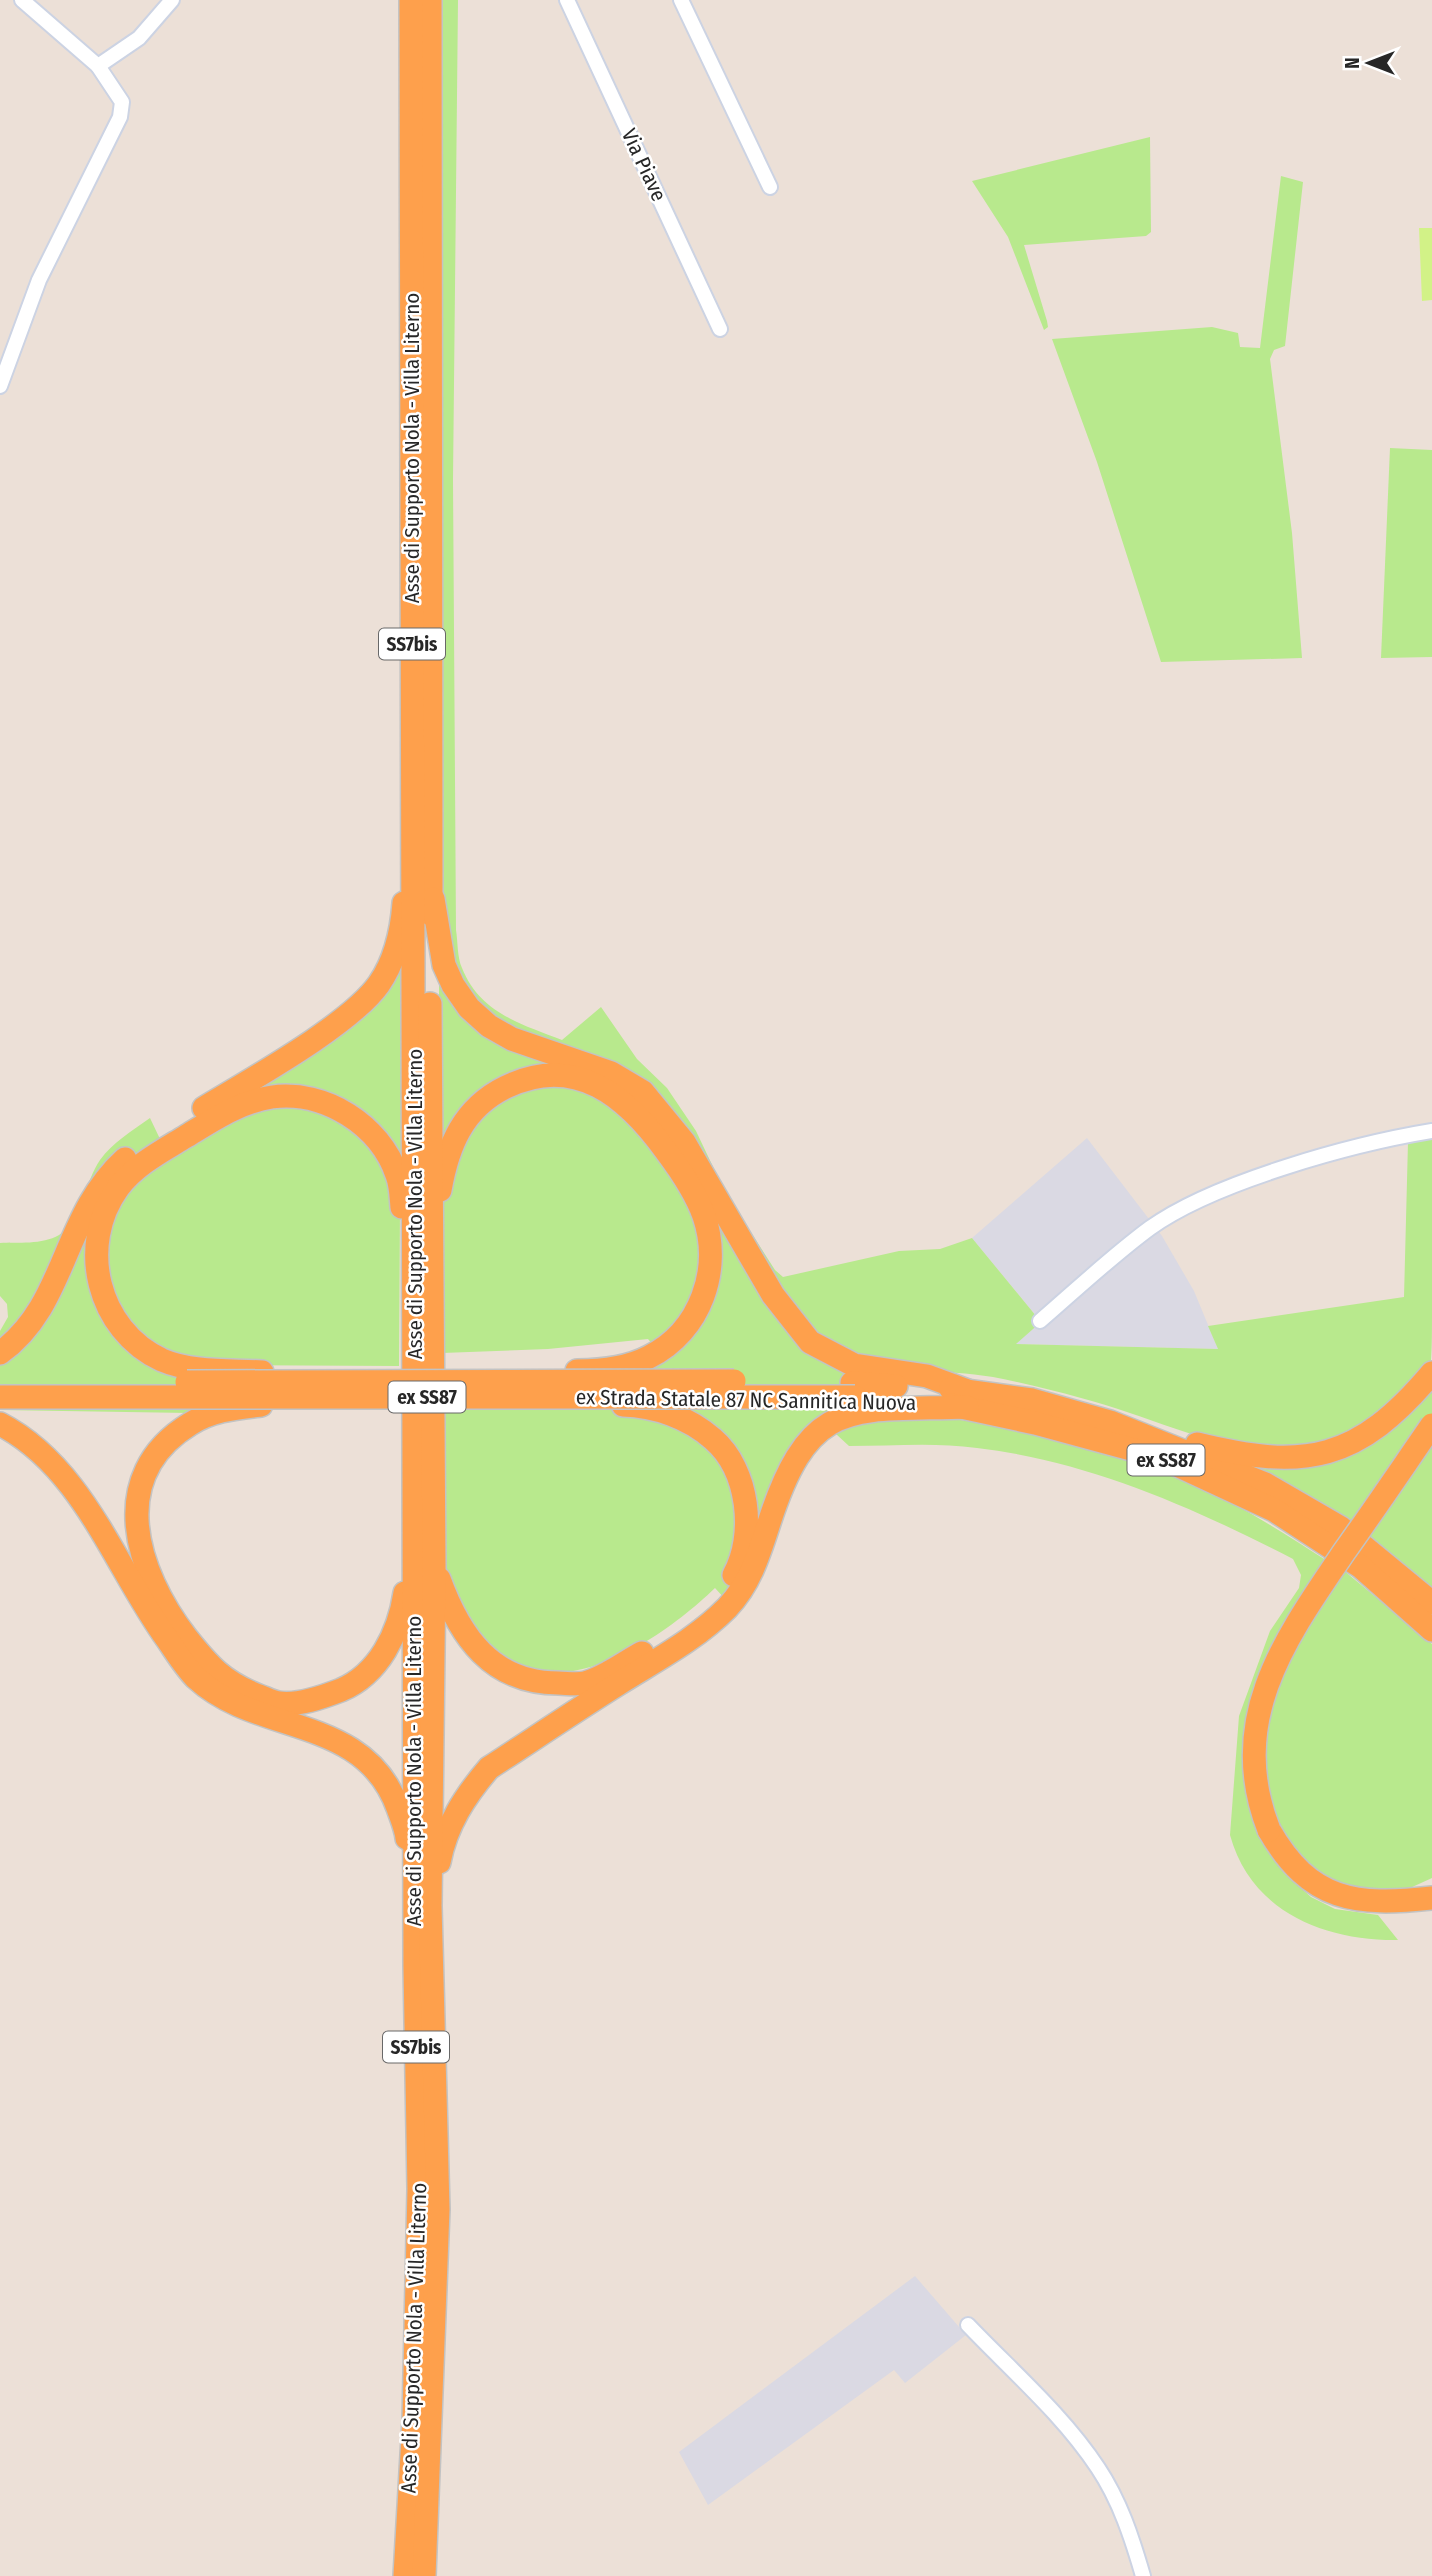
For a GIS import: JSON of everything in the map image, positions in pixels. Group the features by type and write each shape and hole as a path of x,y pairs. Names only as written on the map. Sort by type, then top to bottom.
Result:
{"highway":[{"name":"Asse di Supporto Nola - Villa Literno","path":"405,2576 415,2420 419,2189 415,1966 411,0"},
{"name":"Asse di Supporto Nola - Villa Literno","path":"424,2576 438,2209 430,1906 434,1567 430,1266 430,0"},
{"path":"307,1389 266,1372 203,1369 163,1360 146,1350 116,1322 100,1287 96,1267 101,1223 117,1189 163,1141 355,1010 379,984 396,950 404,908 414,783"},
{"path":"431,884 444,965 453,985 469,1008 489,1026 512,1039 611,1073 643,1092 677,1150 774,1295 852,1390"},
{"path":"430,1266 447,1156 457,1133 468,1114 494,1093 512,1084 549,1076 596,1083 625,1101 647,1125 677,1150 704,1216 709,1243 711,1266 701,1306 681,1332 648,1358 602,1371 573,1371 527,1380"},
{"path":"0,1353 19,1338 46,1302 73,1232 98,1187 127,1157 234,1108 271,1097 314,1099 348,1115 378,1141 398,1178 405,1259 413,1289"},
{"path":"1110,1422 1253,1457 1303,1457 1351,1444 1372,1432 1411,1398 1432,1373"},
{"path":"434,1567 450,1611 468,1637 498,1670 538,1683 585,1683 650,1656 709,1624 746,1584 782,1481 794,1459 852,1390 927,1376 966,1398"},
{"name":"ex Strada Statale 87 NC Sannitica Nuova","path":"0,1396 307,1389 527,1380 852,1390 1032,1400 1110,1422 1265,1484 1341,1528 1432,1603"},
{"name":"ex Strada Statale 87 NC Sannitica Nuova","path":"0,1381 582,1397 852,1390"},
{"path":"307,1389 221,1410 190,1423 166,1442 150,1462 137,1491 136,1528 162,1618 232,1686 279,1703 321,1698 359,1682 394,1638 404,1597 414,1517"},
{"path":"430,1906 443,1841 465,1797 489,1768 650,1656 678,1633 719,1596 736,1572 744,1549 747,1525 744,1498 737,1473 715,1440 694,1426 652,1408 582,1397"},
{"name":"ex Strada Statale 87 NC Sannitica Nuova","path":"966,1398 1160,1457 1274,1510 1361,1567 1432,1630"},
{"path":"0,1424 16,1432 46,1457 76,1492 162,1618 194,1676 220,1697 361,1752 390,1787 407,1833 415,1966"},
{"path":"1432,1425 1302,1614 1271,1675 1260,1707 1253,1751 1256,1791 1269,1830 1294,1867 1317,1884 1340,1896 1364,1902 1432,1898"},
{"path":"1393,1902 1432,1886"}],"street":[{"path":"0,386 39,280 117,128 122,102 98,66 22,0"},
{"path":"98,66 139,38 172,0"},
{"name":"Via Piave","path":"567,0 720,329"},
{"path":"681,0 770,187"},
{"path":"1040,1321 1151,1227 1192,1203 1341,1152 1432,1132"},
{"path":"968,2325 1062,2423 1098,2467 1120,2507 1143,2576"}],"shaded area":[{"path":"1087,1138 1162,1236 1194,1291 1218,1349 1015,1344 1041,1322 972,1238"},
{"path":"915,2276 966,2335 905,2383 894,2370 708,2505 679,2452"}],"green space":[{"path":"439,0 458,0 453,480 456,930 460,964 470,983 479,996 503,1015 562,1040 601,1007 637,1059 667,1088 696,1131 725,1192 775,1270 783,1277 899,1251 940,1249 972,1238 1041,1322 1016,1344 1218,1349 1208,1326 1404,1297 1408,1142 1432,1138 1431,1360 1416,1382 1382,1415 1346,1438 1309,1449 1271,1451 1233,1446 1119,1409 1026,1384 993,1377 878,1364 843,1351 836,1363 845,1368 845,1406 809,1430 793,1448 772,1490 749,1558 725,1599 715,1588 693,1608 638,1646 607,1661 575,1671 544,1673 514,1666 486,1649 466,1627 452,1601 443,1562 440,1518 442,1407 626,1410 626,1415 666,1417 668,1369 634,1369 662,1356 648,1339 548,1349 442,1353 442,1211 450,1167 461,1141 476,1119 495,1102 516,1090 540,1083 565,1082 590,1088 624,1108 646,1132 669,1168 679,1159 653,1122 629,1097 595,1077 569,1071 542,1071 516,1077 492,1088 471,1105 454,1126 443,1151 439,1151 439,969 456,1000 477,1022 500,1038 524,1049 605,1077 640,1099 666,1130 682,1156 692,1148 661,1105 631,1079 598,1061 527,1038 485,1016 468,999 455,976 447,950 439,865"},
{"path":"1150,137 1151,232 1146,236 1024,245 1047,321 1048,327 1044,330 1008,237 972,181"},
{"path":"1281,176 1303,182 1285,346 1274,350 1270,359 1292,533 1302,658 1161,662 1097,462 1052,339 1212,327 1238,333 1240,347 1260,348"},
{"path":"1419,228 1432,228 1432,300 1422,301"},
{"path":"1390,448 1432,450 1432,657 1381,658"},
{"path":"402,961 403,1168 330,1098 242,1111 309,1105 367,1136 400,1208 399,1366 216,1365 215,1358 181,1358 206,1406 189,1413 0,1410 0,1331 8,1317 7,1304 0,1296 0,1243 38,1242 59,1235 72,1221 100,1160 123,1137 150,1118 160,1139 238,1093"},
{"path":"1432,1378 1432,1593 1240,1461 1306,1462"},
{"path":"920,1414 1025,1431 1128,1458 1194,1484 1229,1502 1329,1562 1290,1627 1249,1799 1262,1840 1284,1873 1311,1897 1335,1909 1378,1915 1398,1940 1344,1935 1318,1928 1294,1917 1273,1902 1255,1884 1240,1862 1230,1835 1239,1716 1270,1631 1299,1588 1301,1575 1293,1559 1218,1522 1140,1489 1060,1464 1019,1454 961,1446 849,1446 836,1434 857,1419"},
{"path":"1342,1569 1432,1644 1432,1878 1410,1888 1381,1892 1334,1882 1297,1857 1271,1813 1260,1753 1281,1671"}]}
